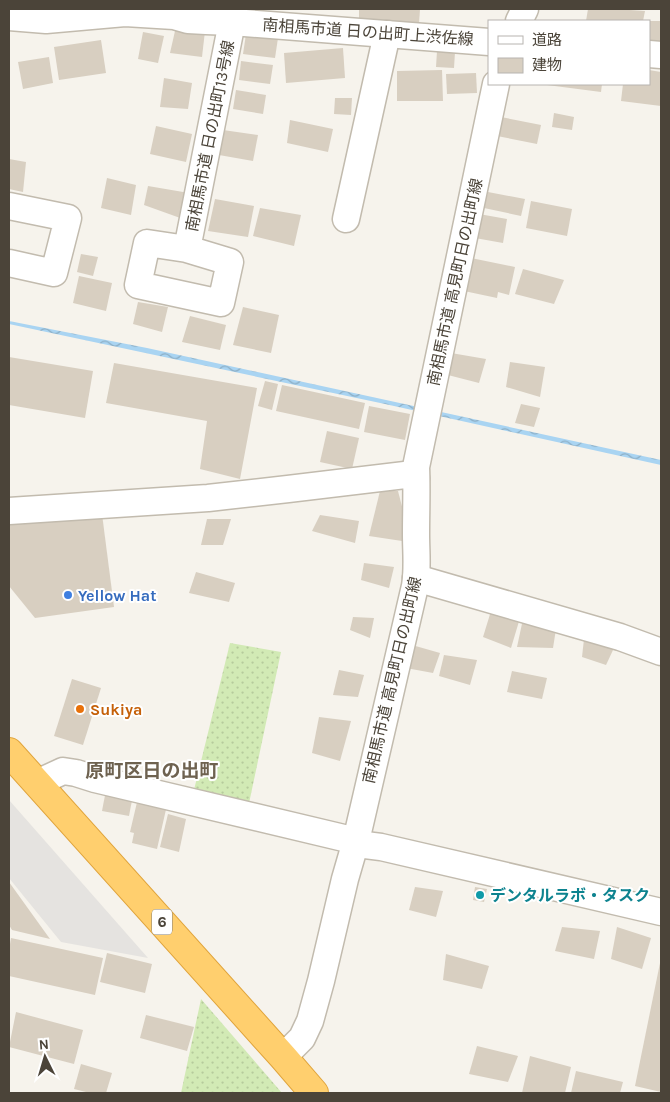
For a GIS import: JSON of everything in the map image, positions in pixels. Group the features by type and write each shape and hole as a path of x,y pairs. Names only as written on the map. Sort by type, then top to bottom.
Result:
{"highway":[{"name":"6","path":"9,752 314,1093"}],"street":[{"name":"南相馬市道 日の出町上渋佐線","path":"9,17 46,20 125,14 174,16 188,14 206,22 232,22 488,42"},
{"name":"南相馬市道 日の出町13号線","path":"187,249 232,22"},
{"path":"346,218 387,34"},
{"name":"南相馬市道 高見町日の出町線","path":"283,1058 302,1038 310,1021 356,842 416,578 416,467 496,85"},
{"path":"9,206 68,218 54,272 9,262"},
{"path":"9,511 208,498 405,475 416,478"},
{"path":"416,578 601,632 661,652"},
{"path":"37,784 63,771 76,773 94,779 356,842 661,912"}],"green space":[{"path":"230,643 281,652 248,808 193,794"},
{"path":"201,999 282,1093 181,1093"}],"shaded area":[{"path":"9,800 148,958 61,942 9,878"}],"water":[{"path":"9,321 147,348 661,460 661,465 9,324"}],"building":[{"path":"359,9 420,9 419,24 359,18"},
{"path":"588,9 645,11 643,20 586,20"},
{"path":"650,21 661,21 661,42 650,42"},
{"path":"175,31 205,31 202,57 170,53"},
{"path":"143,32 164,36 158,63 138,59"},
{"path":"246,34 278,38 275,58 243,54"},
{"path":"101,40 106,73 59,80 54,47"},
{"path":"343,48 345,78 286,83 284,53"},
{"path":"437,51 455,52 454,68 436,67"},
{"path":"49,57 53,83 23,89 18,62"},
{"path":"241,61 273,65 270,84 239,80"},
{"path":"442,70 443,101 397,101 397,71"},
{"path":"650,70 661,72 661,106 621,101 623,85 650,85"},
{"path":"476,73 477,93 447,94 446,74"},
{"path":"164,78 192,83 188,109 160,107"},
{"path":"547,85 602,85 601,92"},
{"path":"236,90 266,95 263,114 233,109"},
{"path":"335,98 352,98 351,115 334,114"},
{"path":"554,113 574,117 572,130 552,127"},
{"path":"501,117 541,125 537,144 497,136"},
{"path":"290,120 333,129 328,152 287,143"},
{"path":"156,126 192,134 186,162 150,154"},
{"path":"223,130 258,135 253,161 219,155"},
{"path":"9,159 26,162 23,192 9,189"},
{"path":"107,178 136,185 131,215 101,208"},
{"path":"148,186 189,193 183,219 144,205"},
{"path":"488,192 525,199 521,216 484,208"},
{"path":"215,199 254,206 248,237 208,231"},
{"path":"531,201 572,209 567,236 526,228"},
{"path":"260,208 301,215 294,246 253,236"},
{"path":"479,214 507,219 503,243 475,238"},
{"path":"81,254 98,257 93,276 77,272"},
{"path":"471,258 515,267 509,295 498,292 497,298 464,291"},
{"path":"523,269 564,280 554,304 515,294"},
{"path":"79,276 112,283 106,311 73,303"},
{"path":"138,302 168,307 162,332 133,324"},
{"path":"243,307 279,315 271,353 233,345"},
{"path":"190,316 226,325 220,350 182,342"},
{"path":"451,353 486,359 479,383 444,374"},
{"path":"9,357 93,371 85,418 9,405"},
{"path":"510,362 545,367 540,397 506,387"},
{"path":"114,363 257,388 240,479 200,469 207,421 106,403"},
{"path":"265,381 278,384 272,410 258,406"},
{"path":"282,385 365,403 359,429 276,411"},
{"path":"521,404 540,408 534,427 515,423"},
{"path":"369,406 410,414 405,440 364,432"},
{"path":"327,431 359,438 352,469 320,462"},
{"path":"380,491 398,491 406,522 402,541 369,536"},
{"path":"102,514 114,607 35,618 9,586 9,523"},
{"path":"320,515 359,521 355,543 312,531"},
{"path":"207,519 231,519 223,545 201,545"},
{"path":"364,563 394,567 389,588 361,580"},
{"path":"196,572 235,583 229,602 189,593"},
{"path":"491,611 520,618 511,648 483,637"},
{"path":"353,617 374,618 370,638 350,630"},
{"path":"523,619 556,629 553,648 517,647"},
{"path":"584,639 614,648 606,665 582,657"},
{"path":"412,645 440,653 433,673 406,668"},
{"path":"444,655 477,660 470,685 439,676"},
{"path":"339,670 364,675 358,697 333,695"},
{"path":"512,671 547,678 542,699 507,692"},
{"path":"72,679 101,688 83,745 54,736"},
{"path":"319,717 351,721 340,761 312,753"},
{"path":"106,790 133,795 129,816 102,811"},
{"path":"138,798 167,805 157,849 132,843 134,833 130,832"},
{"path":"168,814 186,819 179,852 160,847"},
{"path":"9,882 50,939 12,930 9,925"},
{"path":"415,887 443,891 436,917 409,910"},
{"name":"デンタルラボ・タスク","path":"475,887 487,889 484,902 473,900"},
{"path":"562,927 600,931 594,959 555,951"},
{"path":"617,927 651,938 642,969 611,959"},
{"path":"11,938 103,958 95,995 9,976"},
{"path":"107,953 152,964 145,993 100,982"},
{"path":"446,954 489,966 482,989 443,980"},
{"path":"661,963 661,1092 635,1086"},
{"path":"16,1012 83,1030 74,1064 9,1047"},
{"path":"146,1015 194,1027 187,1051 140,1038"},
{"path":"477,1046 518,1056 508,1082 469,1074"},
{"path":"530,1056 571,1067 565,1093 522,1093"},
{"path":"81,1064 112,1073 106,1093 90,1093 74,1089"},
{"path":"576,1071 623,1082 620,1093 571,1093"}],"place":[{"name":"Yellow Hat","path":"68,595"},
{"name":"Sukiya","path":"80,709"},
{"name":"デンタルラボ・タスク","path":"480,895"}],"district":[{"name":"原町区日の出町","path":"152,771"}]}
